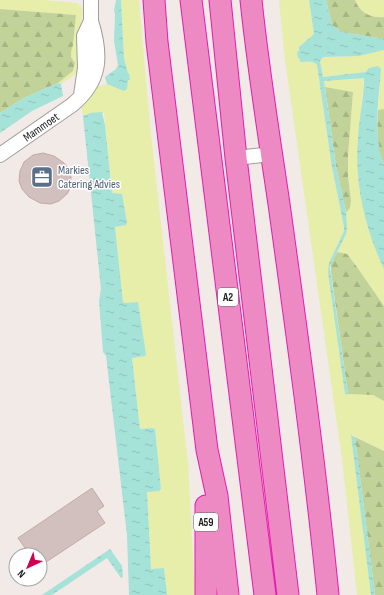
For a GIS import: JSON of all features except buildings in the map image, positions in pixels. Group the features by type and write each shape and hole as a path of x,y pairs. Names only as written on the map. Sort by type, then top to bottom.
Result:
{"highway":[{"path":"154,0 157,42 206,450 216,496 228,595"},
{"name":"A2","path":"191,0 265,595"},
{"name":"A2","path":"220,0 236,158 288,595"},
{"path":"252,0 257,52 291,291 328,595"},
{"name":"A59","path":"206,450 206,595"},
{"path":"323,550 332,595"}],"street":[{"name":"Mammoet","path":"0,155 81,98 93,81 97,68 96,36 91,21 91,0"},
{"path":"236,158 272,154"}],"green space":[{"path":"0,0 43,0 77,3 83,9 80,30 79,72 61,84 58,83 73,71 75,67 75,63 71,57 71,52 76,15 0,9"},
{"path":"121,0 139,0 150,126 188,464 195,595 167,595 164,568 151,569 147,491 159,491 161,489 155,429 140,429 132,358 145,356 146,354 137,302 123,302 115,227 126,225 122,194 112,193 104,113 90,113 83,116 80,106 95,87 107,84 124,91 128,79 130,80 124,59"},
{"path":"279,0 309,0 314,34 299,47 299,52 297,52 300,62 311,62 317,65 332,167 344,227 344,231 329,263 347,395 373,395 384,401 384,451 352,435 371,595 357,595 342,459 284,53"},
{"path":"326,0 355,0 366,14 375,17 384,17 384,39 342,32 332,25"},
{"path":"355,0 384,0 384,17 375,17 366,14"},
{"path":"0,9 76,15 71,52 71,57 75,63 73,71 58,83 24,98 0,113"},
{"path":"384,50 384,109 378,110 381,70 378,66 369,68 366,72 323,77 320,61 323,57 342,57"},
{"path":"364,77 358,139 358,177 367,225 384,269 384,306 347,254 337,252 346,234 346,212 350,208 351,201 348,176 348,155 353,92 325,87 324,81"},
{"path":"325,87 353,92 348,155 348,176 351,201 350,208 346,212 336,166"},
{"path":"384,109 384,164 378,144 377,131 378,110"},
{"path":"337,252 347,254 384,306 384,401 373,395 348,394 331,272 331,264"},
{"path":"355,437 384,451 384,595 375,595"}],"water":[{"path":"116,0 121,0 124,59 130,80 128,80 127,89 124,91 107,84 105,77 116,69 118,65 114,41 114,10"},
{"path":"309,0 326,0 332,25 342,32 384,39 384,50 359,56 323,57 320,61 323,77 366,72 369,68 378,66 381,69 377,130 380,153 384,164 384,269 366,222 359,189 357,155 364,78 324,81 336,166 346,212 346,234 330,268 347,395 345,394 328,272 329,263 344,231 344,227 332,167 317,65 311,62 300,62 297,52 299,51 299,47 314,34"},
{"path":"58,83 61,84 63,96 32,111 0,133 0,113 24,98"},
{"path":"102,112 105,125 112,193 122,194 127,223 126,225 115,227 123,302 138,302 146,354 145,356 132,358 140,429 155,429 161,489 159,491 147,492 151,569 164,568 167,595 129,595 127,535 106,356 103,352 99,301 101,289 83,116 90,113"},
{"path":"351,435 355,437 375,595 371,595"},
{"path":"110,549 122,566 123,577 121,578 107,558 52,595 42,595"}],"place":[{"name":"Markies Catering Advies","path":"42,177"}]}
